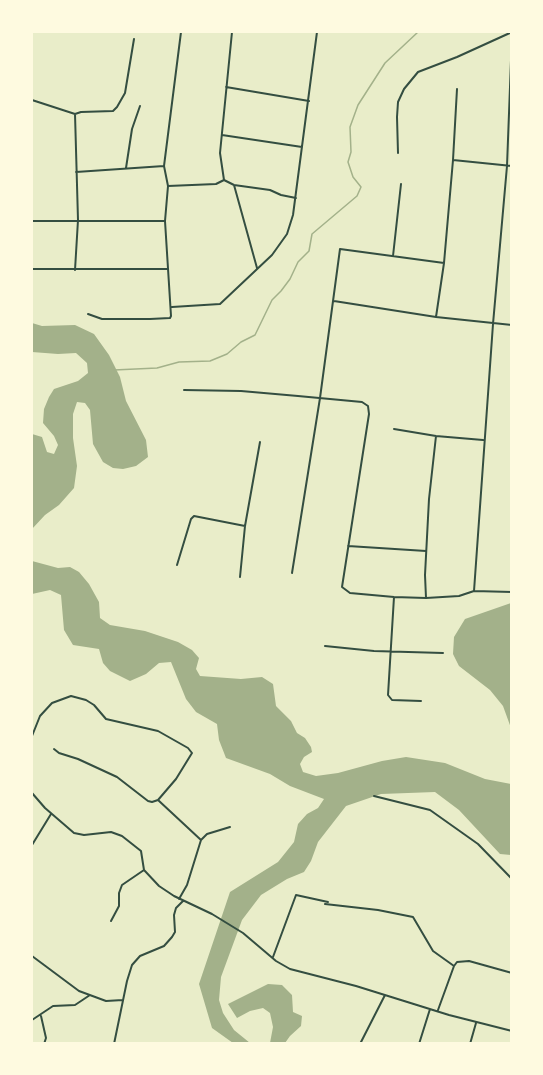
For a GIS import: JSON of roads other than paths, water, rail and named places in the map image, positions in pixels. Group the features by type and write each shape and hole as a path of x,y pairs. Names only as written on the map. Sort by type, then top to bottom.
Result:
{"street":[{"path":"88,314 102,319 170,318 165,221 168,186 164,166 181,32"},
{"path":"224,180 220,163 225,87 232,32"},
{"path":"170,308 220,304 272,255 287,234 294,215 317,32"},
{"path":"398,153 398,102 404,89 418,72 512,33 507,166 474,591"},
{"path":"32,100 75,114 81,111 112,111 125,93 134,39"},
{"path":"225,87 309,100"},
{"path":"436,317 444,263 457,89"},
{"path":"126,168 132,129 140,106"},
{"path":"75,114 78,220 75,270"},
{"path":"222,135 302,147"},
{"path":"453,160 512,166"},
{"path":"76,172 164,166"},
{"path":"168,186 216,184 224,180"},
{"path":"224,180 234,185 270,190 296,198"},
{"path":"393,256 401,184"},
{"path":"234,185 257,268"},
{"path":"32,221 165,221"},
{"path":"292,573 320,398 340,249 444,263"},
{"path":"32,269 168,269"},
{"path":"334,301 436,317 512,325"},
{"path":"184,390 241,391 362,402 368,406 369,414 342,587 350,593 426,598 459,596 474,591 512,592"},
{"path":"394,429 436,436 484,440"},
{"path":"426,598 431,467 436,436"},
{"path":"240,577 245,526 260,442"},
{"path":"177,565 194,516 245,526"},
{"path":"348,546 426,551"},
{"path":"394,597 390,651 390,699 421,701"},
{"path":"325,646 443,653"},
{"path":"32,736 40,716 52,703 71,696 94,705 106,719 158,731 188,748 192,753 176,779 158,800 148,801 117,777 54,749"},
{"path":"32,793 51,814 78,835 104,832 122,836 141,851 144,870 159,886 243,933 282,965 295,971 476,1023 512,1031"},
{"path":"374,796 430,810 478,844 512,879"},
{"path":"158,800 201,840"},
{"path":"32,845 51,814"},
{"path":"179,899 187,885 201,840 207,834 230,827"},
{"path":"111,921 119,906 119,893 122,885 144,870"},
{"path":"273,958 296,895 326,903 413,917 433,951 454,966"},
{"path":"114,1044 132,965 140,956 164,946 172,937 175,932 176,908 183,901"},
{"path":"32,956 72,986 90,995 106,1001 123,1000"},
{"path":"438,1011 454,966 462,961 512,973"},
{"path":"32,1020 54,1006 75,1005 90,995"},
{"path":"360,1044 385,995"},
{"path":"419,1044 430,1009"},
{"path":"41,1016 46,1038 44,1044"},
{"path":"470,1044 476,1023"}],"waterway":[{"path":"114,370 157,368 179,362 210,361 227,354 241,342 255,335 272,300 290,279 298,262 309,251 312,234 357,196 361,187 353,177 348,162 351,152 350,127 358,105 385,63 418,32"}]}
